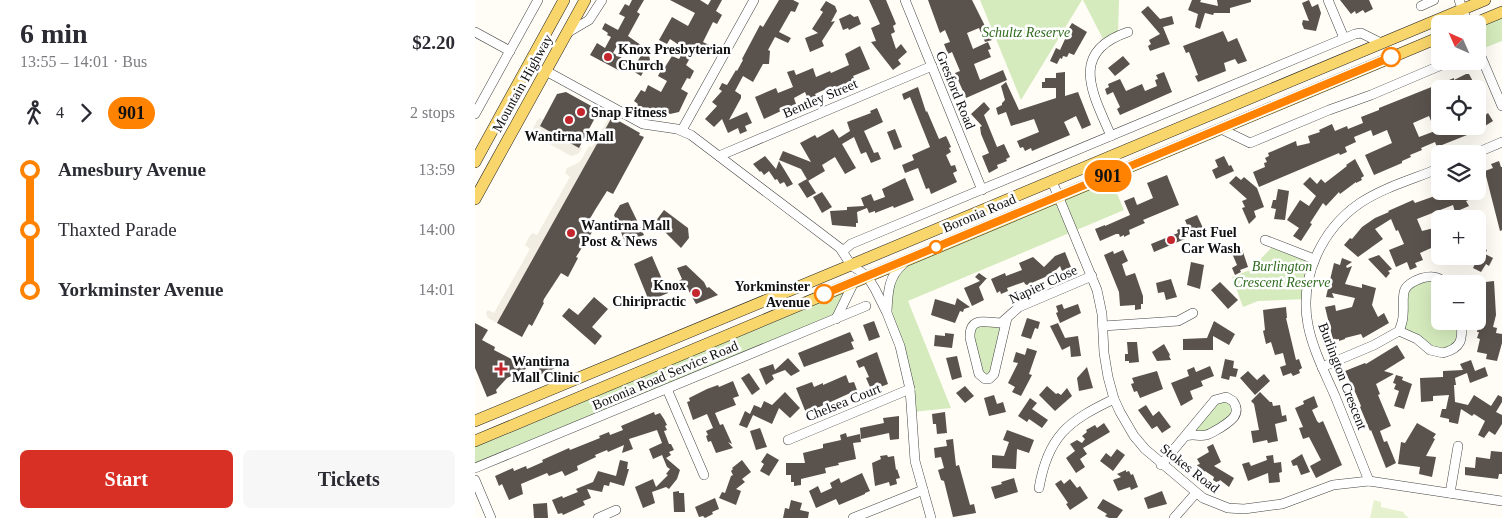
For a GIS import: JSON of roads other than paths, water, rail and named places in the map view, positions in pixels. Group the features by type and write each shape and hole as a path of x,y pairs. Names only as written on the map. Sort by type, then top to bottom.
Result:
{"main road":[{"name":"Mountain Highway","path":"475,162 564,0"},
{"name":"Mountain Highway","path":"475,198 480,178 546,71 585,0"},
{"name":"Boronia Road","path":"475,421 851,266 1381,43 1461,5 1485,0"},
{"path":"1486,19 1502,12"},
{"name":"Boronia Road","path":"475,441 1431,41"}],"street":[{"name":"Mountain Highway","path":"475,114 538,0"},
{"name":"Mountain Highway","path":"566,33 589,20 602,0"},
{"path":"682,130 754,0"},
{"name":"Gresford Road","path":"905,0 982,190"},
{"path":"1328,0 1344,38"},
{"path":"1421,6 1434,0"},
{"path":"475,32 510,51"},
{"path":"1111,136 1091,86 1089,68 1093,56 1101,46 1113,37 1128,32"},
{"name":"Boronia Road","path":"843,251 851,244 1344,38 1359,33 1381,43"},
{"name":"Bentley Street","path":"719,156 932,66"},
{"path":"1221,129 1250,143 1329,110 1371,95 1431,68"},
{"path":"1486,68 1502,106"},
{"path":"546,71 643,124 682,130 843,251 851,266 867,276 887,313 901,351 910,389 913,452 931,518"},
{"path":"1486,149 1502,142"},
{"name":"Burlington Crescent","path":"1369,481 1312,339 1307,310 1308,283 1314,259 1322,244 1339,222 1360,203 1431,172"},
{"name":"Stokes Road","path":"1053,181 1092,276 1100,304 1105,363 1114,399 1134,436 1145,449 1161,465 1196,493 1220,506 1244,509 1282,504 1333,485 1369,481 1502,501"},
{"path":"1265,240 1314,259"},
{"path":"887,313 891,278 911,258"},
{"name":"Napier Close","path":"1007,318 994,374 985,380 979,372 970,338 971,330 977,322 999,323 1019,307 1092,276"},
{"path":"1323,366 1374,345 1399,331 1403,318 1403,296 1410,284 1431,276"},
{"path":"835,318 854,282"},
{"name":"Boronia Road Service Road","path":"475,468 866,306"},
{"path":"1103,326 1178,321 1193,314"},
{"path":"1399,331 1417,339 1430,350 1443,353 1459,345 1462,330"},
{"path":"667,389 704,475"},
{"name":"Chelsea Court","path":"787,440 910,389"},
{"path":"1161,465 1215,400 1226,397 1233,400 1237,411 1230,422 1206,435 1191,434 1186,436"},
{"path":"1039,488 1046,458 1058,436 1081,416 1114,399"},
{"path":"1450,493 1458,446"},
{"path":"475,480 491,518"},
{"path":"853,518 923,490"},
{"path":"1174,518 1196,493"},
{"path":"598,518 616,510"}],"place":[{"name":"Knox Presbyterian Church","path":"608,57"},
{"name":"Snap Fitness","path":"581,112"},
{"name":"Wantirna Mall","path":"569,120"},
{"name":"Wantirna Mall Post & News","path":"571,233"},
{"name":"Fast Fuel Car Wash","path":"1171,240"},
{"name":"Knox Chiripractic","path":"696,293"},
{"name":"Yorkminster Avenue","path":"824,294"},
{"name":"Wantirna Mall Clinic","path":"501,369"}],"park label":[{"name":"Schultz Reserve","path":"1026,32"},
{"name":"Burlington Crescent Reserve","path":"1282,274"}]}
